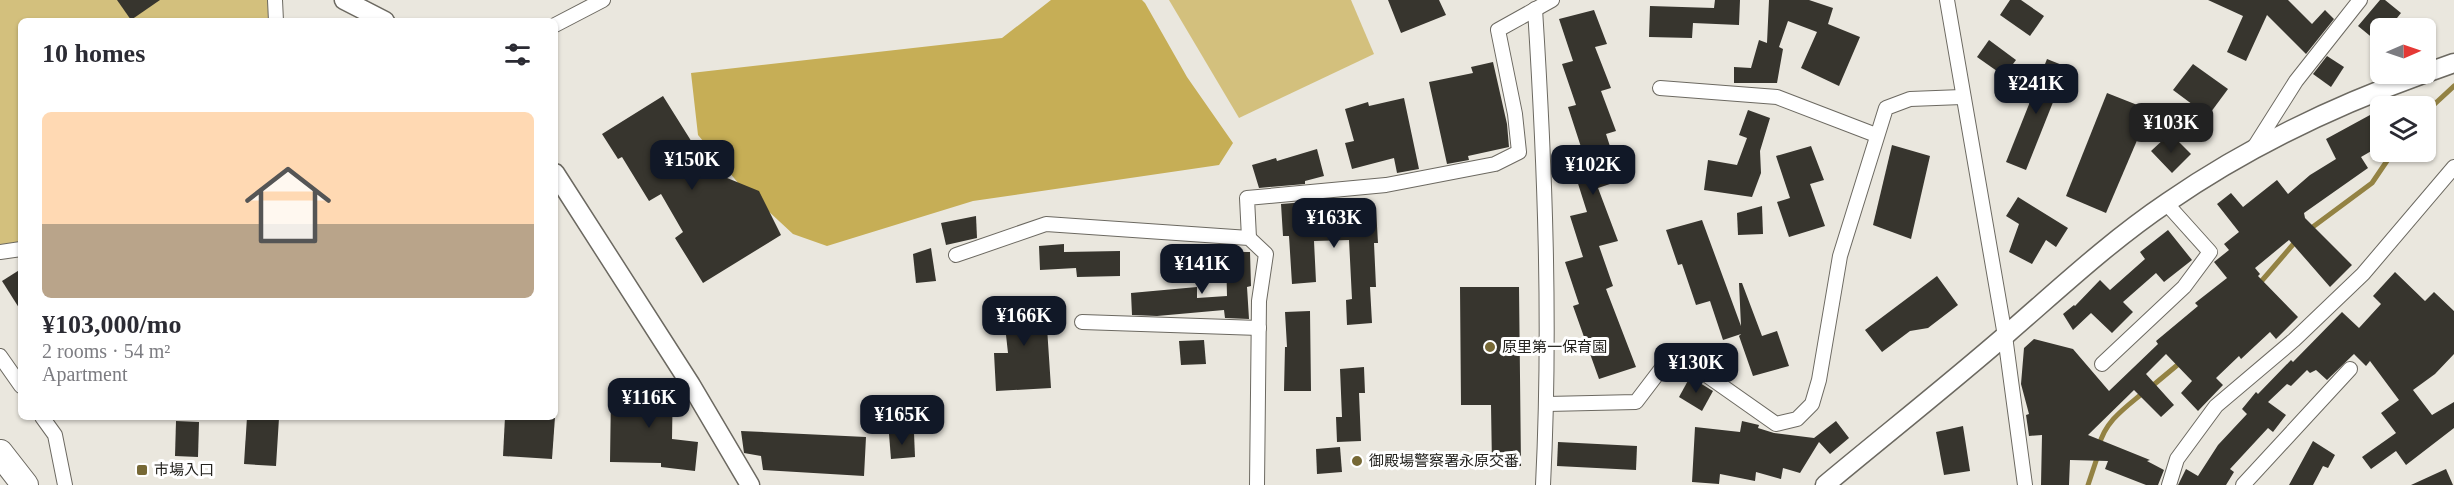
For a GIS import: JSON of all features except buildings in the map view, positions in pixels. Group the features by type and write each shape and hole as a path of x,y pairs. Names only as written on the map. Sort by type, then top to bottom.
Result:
{"street":[{"path":"275,0 276,18"},
{"path":"344,0 379,18"},
{"path":"558,22 603,0"},
{"path":"1249,238 1247,198 1386,184 1495,164 1519,152 1515,114 1498,30 1552,0"},
{"path":"1947,0 2005,336 2025,485"},
{"path":"2252,151 2296,81 2360,0"},
{"path":"1535,9 1544,169 1547,404 1544,485"},
{"path":"2436,69 2454,63"},
{"path":"1825,485 2005,336 2101,251 2166,203 2252,151 2394,84"},
{"path":"1660,88 1777,97 1876,135"},
{"path":"1547,404 1636,402 1668,360 1684,360 1776,424 1797,419 1812,404 1819,380 1840,256 1886,108 1910,99 1962,97"},
{"path":"2169,485 2177,459 2216,406 2294,340 2363,274 2454,167"},
{"path":"558,178 691,385 750,485"},
{"path":"2102,364 2184,287 2210,252 2166,203"},
{"path":"956,255 1046,224 1249,238 1266,254 1259,301 1257,485"},
{"path":"0,252 18,249"},
{"path":"1082,322 1259,328"},
{"path":"0,356 18,382"},
{"path":"2243,485 2350,369"},
{"path":"44,420 55,435 65,485"}],"shaded area":[{"path":"0,0 271,0 272,18 18,18 18,244 0,247"},
{"path":"1051,0 1142,0 1187,77 1233,143 1219,165 973,201 827,246 793,234 739,184 698,135 691,73 1002,38"},
{"path":"1169,0 1351,0 1374,54 1239,118"}],"waterway":[{"path":"2436,103 2454,86"},
{"path":"2310,229 2372,183 2386,162"},
{"path":"2259,284 2296,241"},
{"path":"2151,387 2181,362"},
{"path":"2099,446 2111,422 2144,392"},
{"path":"2088,485 2098,455"}],"place":[{"name":"原里第一保育園","path":"1490,347"},
{"name":"御殿場警察署永原交番","path":"1357,461"},
{"name":"市場入口","path":"142,470"}]}
